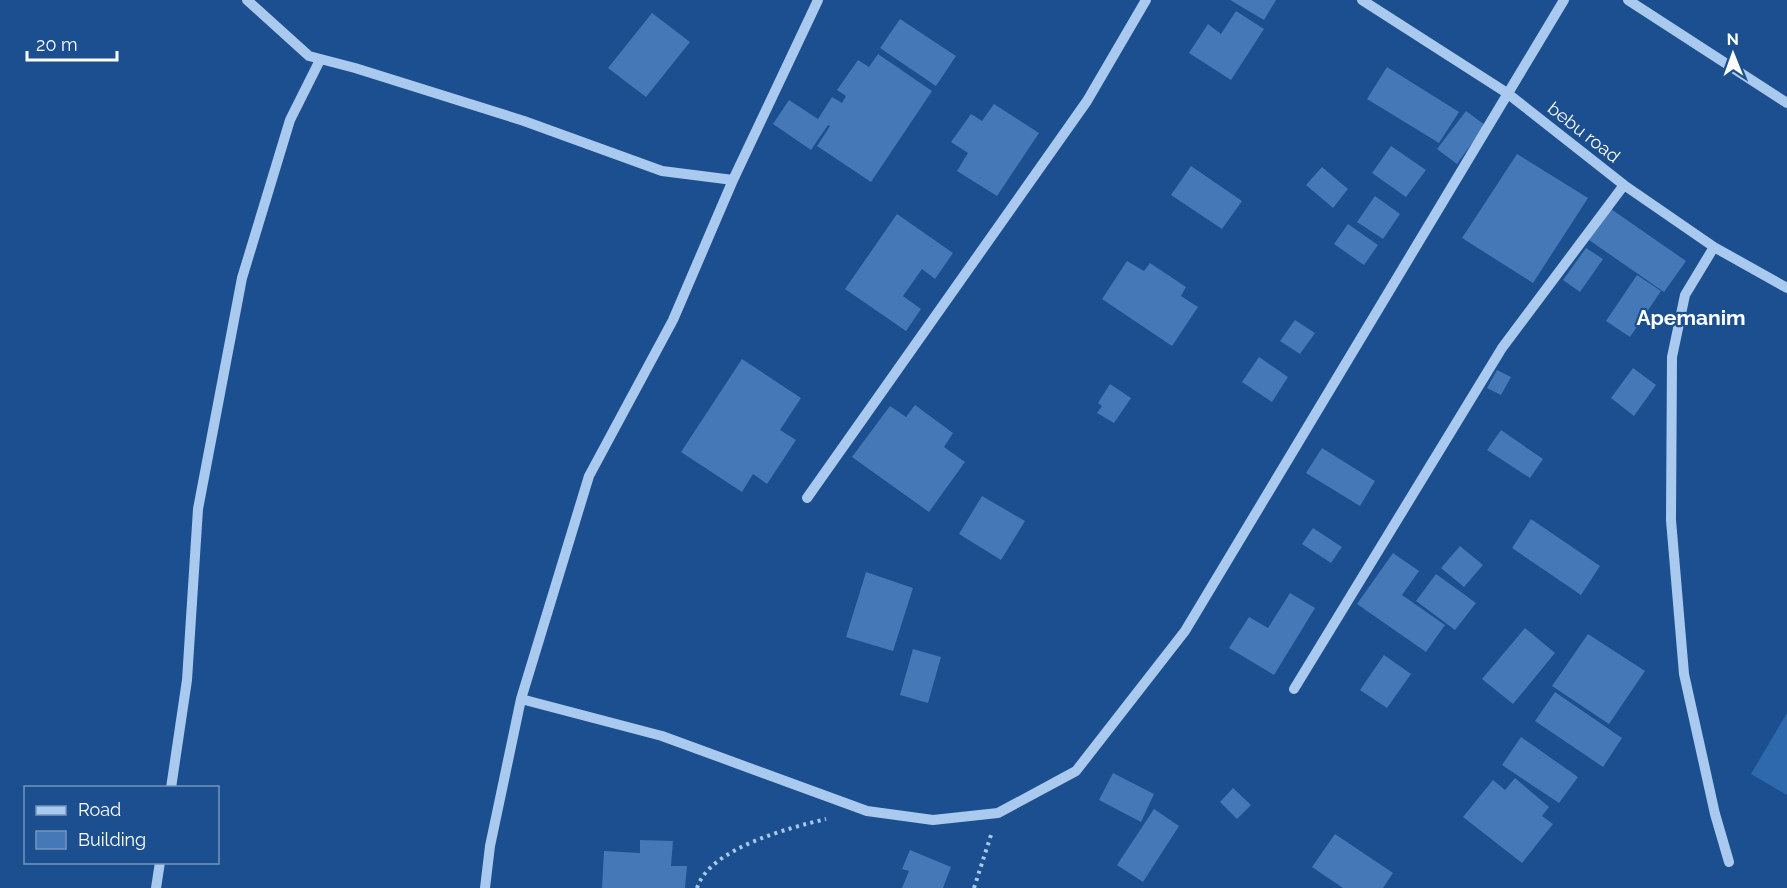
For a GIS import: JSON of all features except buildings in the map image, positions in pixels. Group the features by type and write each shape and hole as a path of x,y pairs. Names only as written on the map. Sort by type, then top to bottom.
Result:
{"street":[{"path":"247,0 309,56 356,68 524,121 662,171 733,180"},
{"path":"485,888 490,846 521,699 589,476 673,320 733,180 818,0"},
{"path":"807,498 1088,100 1146,0"},
{"name":"bebu road","path":"1362,0 1507,93 1624,185 1714,247 1787,288"},
{"path":"521,699 662,736 867,811 933,820 998,813 1076,771 1185,631 1564,0"},
{"path":"1628,0 1787,103"},
{"path":"171,786 188,680 198,509 242,278 290,120 320,60"},
{"path":"1294,689 1502,348 1624,185"},
{"path":"1714,247 1685,295 1672,357 1671,520 1684,674 1715,814 1729,862"},
{"path":"156,888 160,864"}],"path":[{"path":"974,888 998,813"},
{"path":"697,888 701,876 720,860 777,831 828,819"}],"shaded area":[{"path":"1787,713 1787,795 1751,774"}],"district":[{"name":"Apemanim","path":"1691,317"}]}
